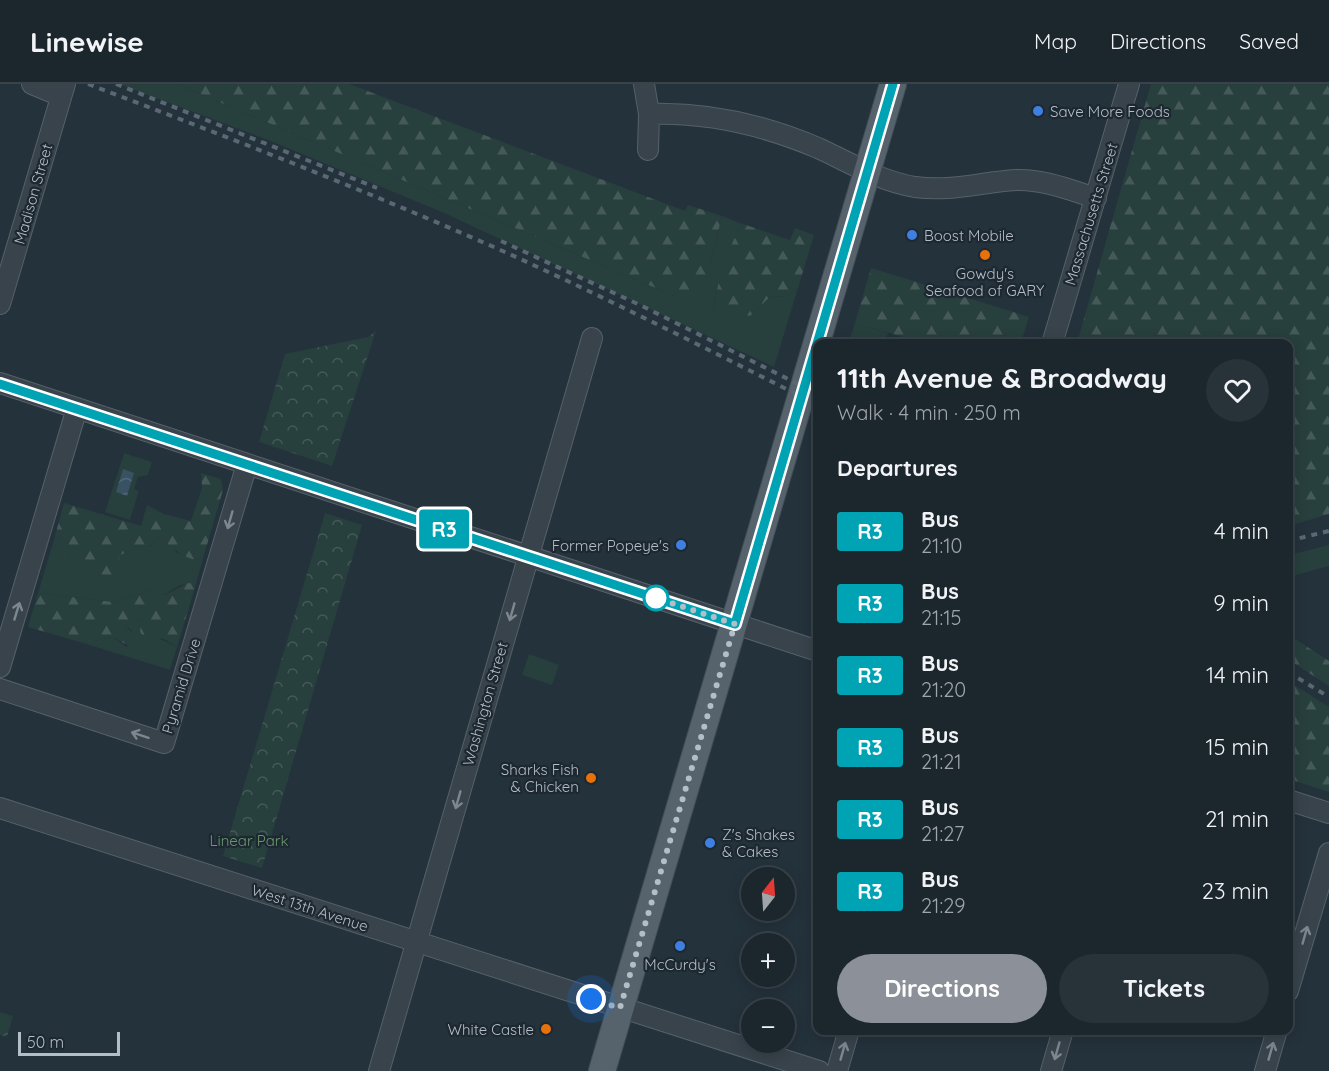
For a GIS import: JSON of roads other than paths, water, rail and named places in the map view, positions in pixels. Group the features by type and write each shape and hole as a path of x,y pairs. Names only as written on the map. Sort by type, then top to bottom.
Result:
{"main road":[{"path":"818,339 893,84"},
{"path":"602,1071 813,355"}],"street":[{"path":"32,84 63,90"},
{"path":"644,84 649,114 648,150"},
{"name":"Massachusetts Street","path":"1053,339 1129,84"},
{"name":"Madison Street","path":"0,304 63,90"},
{"path":"649,114 699,115 751,123 818,148 866,173 915,187 940,189 1016,180 1039,182 1095,198"},
{"name":"Washington Street","path":"379,1071 592,338"},
{"path":"0,384 813,649"},
{"path":"0,667 77,408"},
{"name":"Pyramid Drive","path":"0,689 164,742 247,464"},
{"path":"1293,802 1329,813"},
{"name":"West 13th Avenue","path":"0,808 819,1071"},
{"path":"1293,975 1329,853"},
{"path":"837,1071 848,1035"},
{"path":"1051,1071 1062,1035"},
{"path":"1265,1071 1276,1035"}],"water":[{"path":"123,469 134,473 127,496 116,492"}],"railway":[{"path":"88,84 293,163 496,248 618,305 813,402"},
{"path":"116,84 377,188"},
{"path":"501,241 640,305 813,392"},
{"path":"1293,540 1329,531"},
{"path":"1293,675 1329,697"}],"place":[{"name":"Save More Foods","path":"1038,111"},
{"name":"Boost Mobile","path":"912,235"},
{"name":"Gowdy's Seafood of GARY","path":"985,255"},
{"name":"Former Popeye's","path":"681,545"},
{"name":"Sharks Fish & Chicken","path":"591,778"},
{"name":"Z's Shakes & Cakes","path":"710,843"},
{"name":"McCurdy's","path":"680,946"},
{"name":"White Castle","path":"546,1029"}],"park label":[{"name":"Linear Park","path":"249,840"}]}
